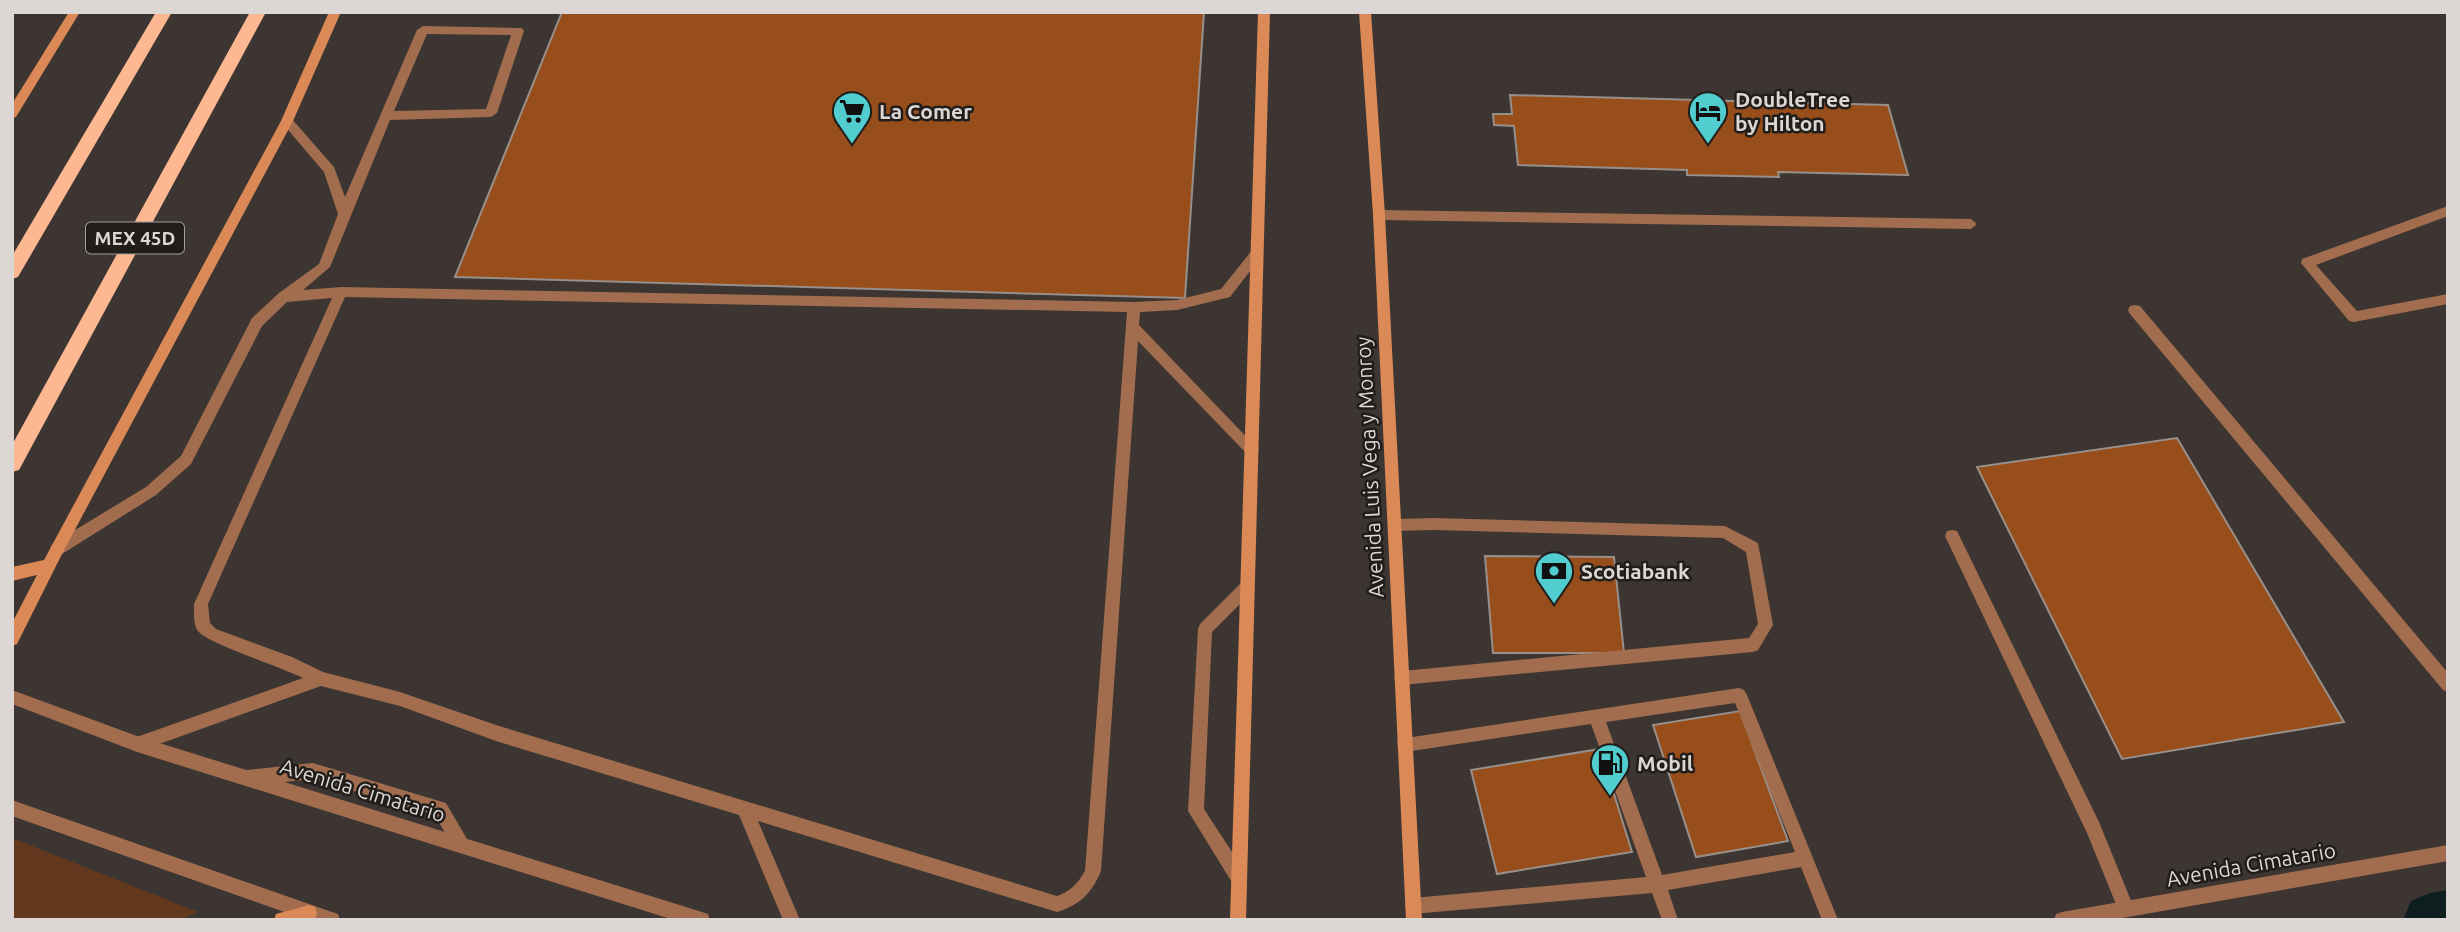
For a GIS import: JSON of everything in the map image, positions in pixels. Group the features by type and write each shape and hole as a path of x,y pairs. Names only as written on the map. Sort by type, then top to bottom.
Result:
{"highway":[{"path":"12,272 164,12"},
{"name":"MEX 45D","path":"12,464 258,12"}],"main road":[{"path":"12,114 75,12"},
{"path":"12,639 57,549 287,121 335,12"},
{"path":"1237,920 1264,12"},
{"name":"Avenida Luis Vega y Monroy","path":"1365,12 1379,215 1413,913"},
{"path":"12,574 50,565"},
{"path":"282,920 309,913"}],"street":[{"path":"57,549 151,491 186,460 257,323 284,297 324,267 344,214 385,116 423,30 518,31 491,113 385,116"},
{"path":"287,121 330,170 344,214"},
{"path":"2448,212 2307,263 2354,317 2448,299"},
{"path":"1379,215 1970,224"},
{"path":"284,297 341,292 1134,307 1177,305 1225,293 1257,253"},
{"path":"341,292 201,604 203,626 211,634 287,662 321,679 400,699 496,733 1057,904 1079,894 1093,871 1134,307"},
{"path":"2135,310 2448,685"},
{"path":"1132,326 1252,450"},
{"path":"1395,525 1725,531 1753,548 1766,625 1753,645 1402,678"},
{"path":"1952,536 2093,828 2126,908"},
{"path":"1239,878 1196,811 1205,629 1247,587"},
{"path":"137,744 321,679"},
{"path":"1405,744 1739,695 1830,920"},
{"name":"Avenida Cimatario","path":"12,697 137,744 702,920"},
{"path":"1596,716 1670,920"},
{"path":"247,778 313,771 440,809 461,845"},
{"path":"12,808 332,920"},
{"path":"745,810 792,920"},
{"name":"Avenida Cimatario","path":"2062,920 2448,853"},
{"path":"1413,913 1657,884 1806,858"}],"shaded area":[{"path":"12,838 198,912 180,920 12,920"}],"building":[{"name":"La Comer","path":"562,12 1204,12 1185,298 455,277"},
{"name":"DoubleTree by Hilton","path":"1510,95 1888,105 1908,175 1778,172 1779,177 1687,175 1687,170 1518,165 1514,126 1494,125 1493,114 1512,114"},
{"path":"2177,438 2344,722 2122,759 1977,467"},
{"name":"Scotiabank","path":"1485,556 1614,557 1624,653 1493,653"},
{"path":"1740,711 1788,841 1696,857 1653,725"},
{"path":"1600,749 1632,852 1497,874 1471,770"}],"waterway":[{"path":"2430,920 2448,917"}],"place":[{"name":"La Comer","path":"852,145"},
{"name":"DoubleTree by Hilton","path":"1708,145"},
{"name":"Scotiabank","path":"1554,605"},
{"name":"Mobil","path":"1610,797"}]}
